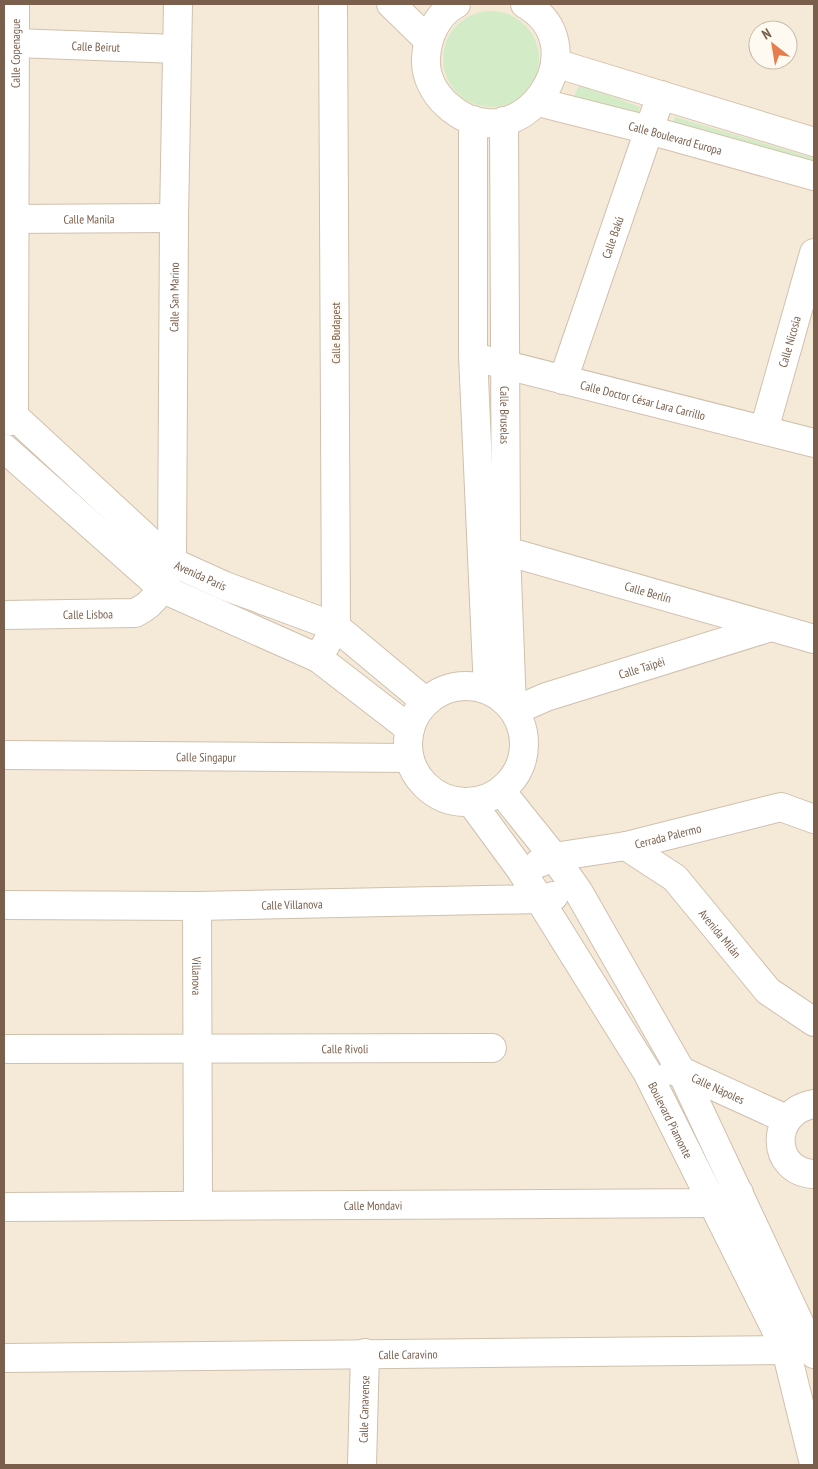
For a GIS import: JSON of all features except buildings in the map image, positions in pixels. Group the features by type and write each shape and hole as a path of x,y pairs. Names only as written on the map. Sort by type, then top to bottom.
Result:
{"street":[{"name":"Calle Copenague","path":"7,415 9,219 15,4"},
{"name":"Calle San Marino","path":"162,589 172,562 174,218 178,4"},
{"name":"Calle Budapest","path":"333,4 336,627"},
{"path":"392,4 432,31"},
{"path":"456,4 432,31 426,60 430,81 440,98 455,112 473,120 488,123 504,121 522,114 538,102 550,84 555,63 554,43 546,24 532,8 525,4"},
{"name":"Calle Beirut","path":"15,43 178,49"},
{"path":"555,63 814,142"},
{"name":"Calle Bakú","path":"563,380 661,95"},
{"name":"Calle Boulevard Europa","path":"538,102 649,130 814,176"},
{"name":"Calle Bruselas","path":"473,120 472,355 476,436 494,550 513,710"},
{"name":"Calle Bruselas","path":"488,690 494,550 504,436 504,121"},
{"name":"Calle Manila","path":"9,219 174,218"},
{"name":"Calle Nicosia","path":"764,430 814,253"},
{"name":"Calle Doctor César Lara Carrillo","path":"472,355 504,365 814,443"},
{"name":"Avenida París","path":"7,415 172,562 225,586 336,627 373,660 426,702"},
{"path":"476,436 504,436"},
{"path":"4,448 162,589 318,658 410,729"},
{"name":"Calle Berlín","path":"494,550 814,639"},
{"name":"Calle Lisboa","path":"4,615 135,613 148,606 162,589"},
{"path":"318,658 336,627"},
{"name":"Calle Taipéi","path":"513,710 546,697 772,627"},
{"path":"472,686 488,690 501,697 513,710 521,724 525,742 522,761 514,778 501,791 487,799 471,802 454,801 439,796 426,786 416,773 409,758 410,729 416,715 426,702 440,693 455,687 472,686"},
{"name":"Calle Singapur","path":"4,755 409,758"},
{"name":"Boulevard Piamonte","path":"501,791 554,857 578,891 680,1071 740,1193 804,1350 814,1464"},
{"name":"Boulevard Piamonte","path":"471,802 540,899 647,1072 712,1204 804,1350"},
{"name":"Cerrada Palermo","path":"521,870 554,857 626,846 781,807 814,819"},
{"name":"Avenida Milán","path":"626,846 675,878 768,991 814,1022"},
{"name":"Calle Villanova","path":"4,904 196,906 540,899 578,891"},
{"name":"Villanova","path":"196,906 198,1047"},
{"path":"198,1047 198,1205"},
{"name":"Calle Rivoli","path":"4,1048 492,1048"},
{"name":"Calle Nápoles","path":"647,1072 680,1071 786,1119"},
{"path":"814,1104 794,1111 786,1119 781,1130 783,1153 798,1170 814,1174"},
{"name":"Calle Mondavi","path":"4,1207 712,1204 740,1193"},
{"name":"Calle Caravino","path":"4,1358 804,1350"},
{"name":"Calle Canavense","path":"362,1465 365,1353"}],"shaded area":[{"path":"4,4 814,4 814,1465 4,1465"}],"green space":[{"path":"491,11 509,15 525,25 535,41 539,59 535,77 525,93 509,103 491,107 473,103 457,93 447,77 443,59 447,41 457,25 473,15"},
{"path":"580,84 640,107 638,113 574,96"},
{"path":"675,117 814,158 814,165 672,124"}]}
